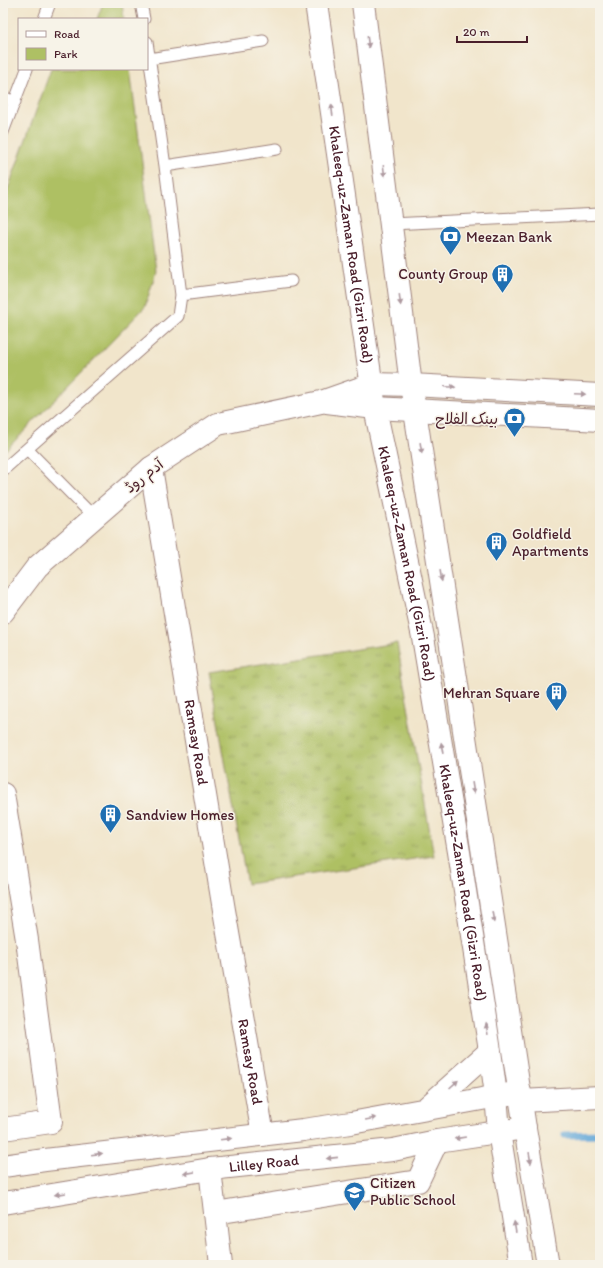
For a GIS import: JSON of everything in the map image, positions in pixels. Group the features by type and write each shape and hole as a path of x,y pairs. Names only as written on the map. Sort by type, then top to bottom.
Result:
{"main road":[{"name":"Khaleeq-uz-Zaman Road (Gizri Road)","path":"316,3 375,408 423,636 459,852 490,1051 499,1132 521,1265"},
{"name":"Khaleeq-uz-Zaman Road (Gizri Road)","path":"363,3 411,384 520,1096 548,1265"},
{"name":"آدم روڈ","path":"3,612 37,567 94,517 151,468 218,424 321,402 372,384 411,384 600,395"},
{"name":"آدم روڈ","path":"321,402 375,408 600,420"},
{"name":"Ramsay Road","path":"151,468 221,896 263,1135"},
{"path":"3,794 27,940 52,1122 3,1129"},
{"path":"424,1110 490,1051"},
{"name":"Lilley Road","path":"3,1166 263,1135 351,1123 496,1096 520,1096"},
{"path":"520,1096 600,1097"},
{"name":"Lilley Road","path":"3,1203 210,1169 355,1155 525,1128"},
{"path":"215,1213 418,1181 437,1141"},
{"path":"210,1169 221,1265"}],"lane":[{"path":"44,18 50,3"},
{"path":"141,3 144,18"},
{"path":"150,59 263,41"},
{"path":"3,470 178,316 181,295 165,166 148,48"},
{"path":"3,132 27,70"},
{"path":"3,97 15,102"},
{"path":"165,166 277,149"},
{"path":"391,224 600,214"},
{"path":"181,295 291,281"},
{"path":"27,449 94,517"}],"green space":[{"path":"103,3 122,3 124,18 97,18"},
{"path":"51,70 130,70 156,271 145,307 3,453 3,203"},
{"path":"397,643 434,856 247,884 209,672"}],"waterway":[{"path":"565,1135 600,1134"}],"place":[{"name":"Meezan Bank","path":"450,256"},
{"name":"County Group","path":"503,294"},
{"name":"بینک الفلاح","path":"514,438"},
{"name":"Goldfield Apartments","path":"496,562"},
{"name":"Mehran Square","path":"556,712"},
{"name":"Sandview Homes","path":"110,834"},
{"name":"Citizen Public School","path":"354,1212"}]}
